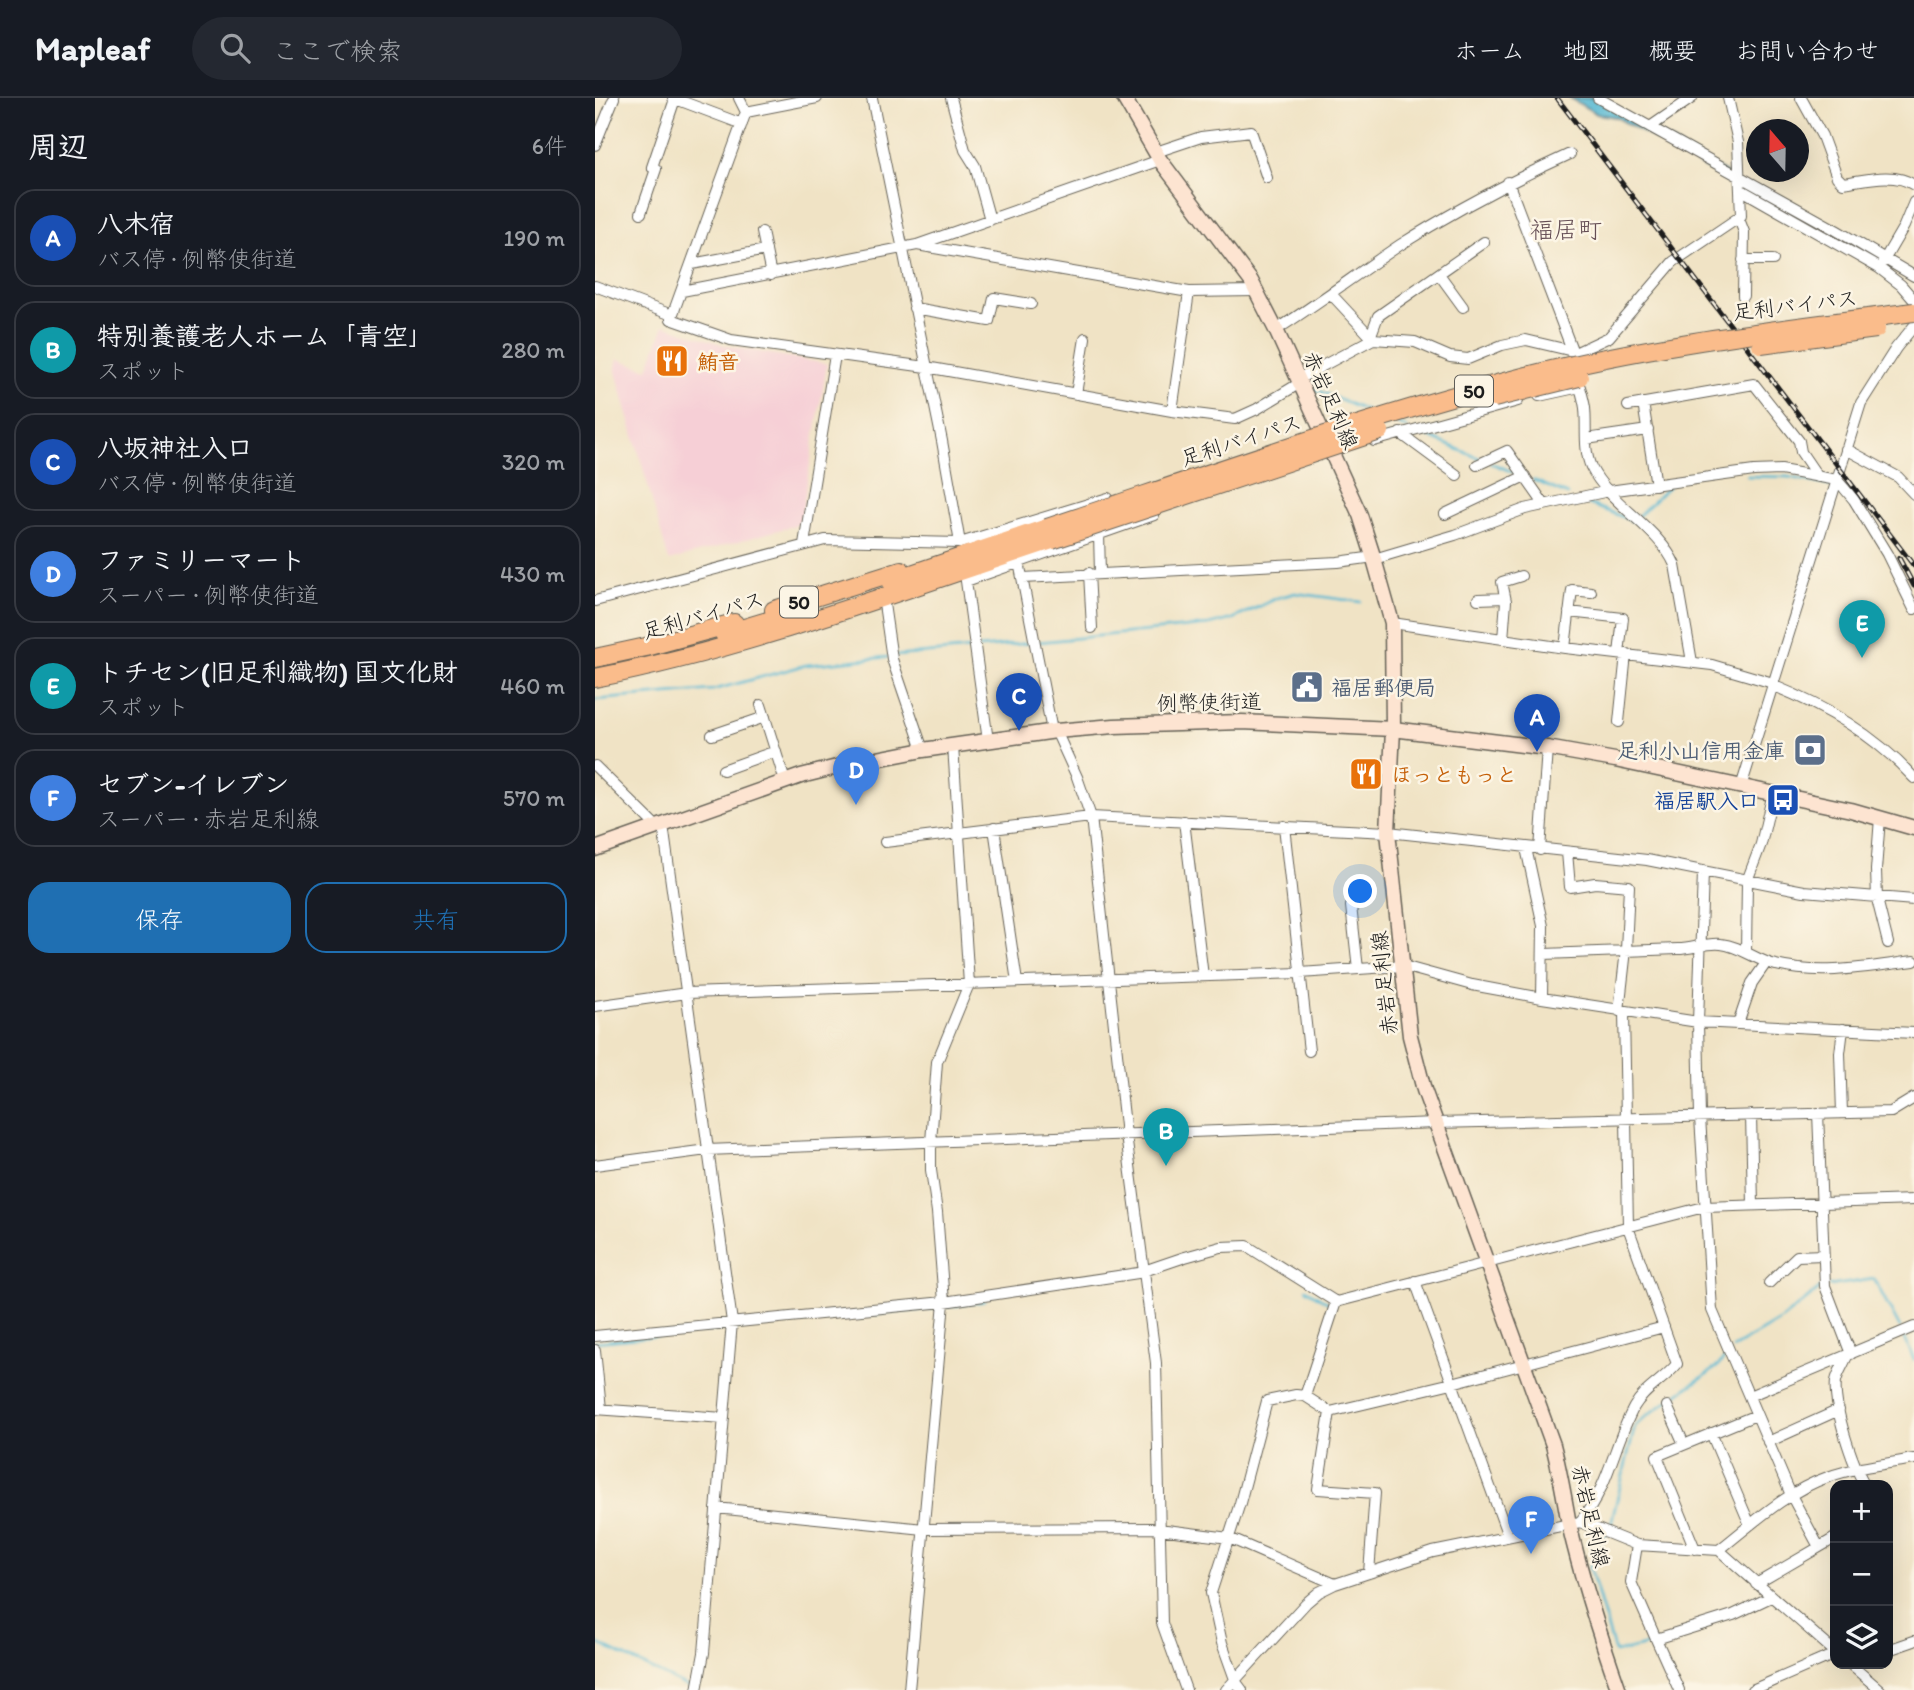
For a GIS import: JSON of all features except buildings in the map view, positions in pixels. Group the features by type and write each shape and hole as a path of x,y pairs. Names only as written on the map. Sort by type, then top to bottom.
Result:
{"highway":[{"name":"足利バイパス","path":"595,666 687,645 944,576 1049,534 1371,421 1528,375 1700,340 1914,313"},
{"name":"足利バイパス","path":"595,678 737,643 1002,544 1049,534 1376,432 1532,387 1702,352 1914,325"},
{"name":"50","path":"595,658 711,630 986,543 1002,544"},
{"name":"50","path":"595,688 737,652 884,604 944,576"}],"main road":[{"name":"赤岩足利線","path":"1124,98 1158,156 1256,290 1360,515 1374,558 1392,623 1393,729 1388,832 1412,1046 1436,1123 1553,1444 1574,1522 1587,1591 1619,1690"},
{"name":"例幣使街道","path":"595,849 821,770 923,750 1054,731 1164,723 1243,722 1393,729 1547,748 1773,793 1914,828"}],"street":[{"path":"595,145 614,98"},
{"path":"641,213 656,169 652,167 674,98 742,124"},
{"path":"740,98 746,112 671,319 731,340 926,367 1172,411 1235,419 1257,409 1372,337 1378,316 1484,242"},
{"path":"746,112 811,98"},
{"path":"872,98 942,440 960,543"},
{"path":"951,98 965,150 975,166 991,220"},
{"path":"1598,98 1914,276"},
{"path":"1650,127 1692,98"},
{"path":"595,601 825,540 960,543 1161,482 1321,428 1574,356 1609,337 1673,262 1704,239 1739,219 1742,211 1738,142 1728,98"},
{"path":"1801,98 1822,136 1837,177 1843,183 1885,178 1908,181 1914,185"},
{"path":"682,291 917,245 991,220 1201,137 1251,131 1267,178"},
{"path":"1276,330 1332,295 1402,245 1508,183 1570,154"},
{"path":"1508,183 1574,356 1585,409 1586,439 1592,469 1671,557 1679,586 1692,662"},
{"path":"1739,189 1879,268 1901,285 1914,300"},
{"path":"1879,268 1904,226 1914,202"},
{"path":"1739,219 1744,232 1743,296"},
{"path":"762,232 771,275"},
{"path":"917,245 1189,292 1256,290"},
{"path":"692,264 766,250"},
{"path":"1743,260 1773,260"},
{"path":"1439,274 1463,307"},
{"path":"595,286 673,315"},
{"path":"1172,411 1189,292"},
{"path":"1332,295 1372,337 1415,342 1450,358 1468,359 1502,345 1526,340 1574,356"},
{"path":"914,308 989,321 994,298 1031,304"},
{"path":"1741,787 1861,404 1896,348 1914,325"},
{"path":"1076,394 1085,338"},
{"path":"804,544 835,355"},
{"path":"1627,406 1754,384 1799,441 1801,452 1818,477"},
{"path":"988,741 966,581 1399,433 1580,387"},
{"path":"1643,403 1656,485"},
{"path":"1586,439 1648,430"},
{"path":"1399,433 1457,475"},
{"path":"1846,449 1898,477 1914,494"},
{"path":"1477,465 1507,451 1544,504"},
{"path":"1023,578 1374,558 1455,536 1544,504 1609,491 1781,470 1836,480 1854,500 1887,554 1914,609"},
{"path":"1445,514 1525,476"},
{"path":"1092,628 1099,534"},
{"path":"1019,562 1054,731 1077,777 1091,817 1126,1135 1156,1363 1162,1623 1186,1690"},
{"path":"1503,639 1505,598 1502,582 1521,576"},
{"path":"1565,648 1572,590 1591,592"},
{"path":"1478,598 1505,598"},
{"path":"884,604 892,659 923,750"},
{"path":"1569,612 1622,618 1619,722"},
{"path":"1392,623 1565,648 1712,664 1772,684 1837,715 1876,741 1914,778"},
{"path":"761,705 785,781"},
{"path":"712,735 765,717"},
{"path":"908,1690 944,1302 931,1170 937,1062 969,984 953,746"},
{"path":"1540,850 1547,748"},
{"path":"723,770 776,751"},
{"path":"595,766 660,826 687,993 732,1322 704,1653 697,1690"},
{"path":"1746,952 1747,881 1761,844 1773,793"},
{"path":"885,842 1091,817 1388,832 1647,860 1804,891 1914,900"},
{"path":"1880,818 1875,870 1877,899 1888,943"},
{"path":"1184,821 1203,976"},
{"path":"1284,827 1308,1051"},
{"path":"995,828 1017,982"},
{"path":"1525,848 1541,907 1544,954 1542,998"},
{"path":"1567,852 1570,887 1595,883 1629,886 1622,1012 1628,1227 1677,1364 1652,1386 1634,1408 1601,1491 1574,1522"},
{"path":"1703,872 1698,1023 1704,1207 1711,1310 1791,1495 1819,1547"},
{"path":"1352,906 1358,969"},
{"path":"1544,954 1719,944 1746,952 1766,963 1829,971 1848,971 1914,961"},
{"path":"1738,1024 1752,983 1766,963"},
{"path":"595,1006 687,993 1300,973 1403,966 1472,985 1698,1023 1914,1033"},
{"path":"1842,1113 1840,1053 1843,1030"},
{"path":"595,1165 707,1150 1436,1123 1891,1112 1914,1098"},
{"path":"1818,1113 1825,1286 1849,1355 1836,1382 1839,1410 1856,1469 1862,1480"},
{"path":"1751,1115 1753,1205"},
{"path":"595,1336 944,1302 1143,1272 1185,1256 1221,1247 1247,1246 1336,1302 1704,1207 1914,1200"},
{"path":"1769,1283 1797,1256 1823,1255"},
{"path":"1415,1281 1508,1536"},
{"path":"1305,1396 1336,1302"},
{"path":"1239,1686 1222,1643 1211,1599 1267,1401 1296,1395 1305,1396 1330,1412 1664,1327"},
{"path":"1749,1396 1914,1327"},
{"path":"595,1350 598,1409 724,1418"},
{"path":"1667,1406 1684,1444"},
{"path":"1768,1442 1839,1410"},
{"path":"1330,1412 1318,1489 1375,1493 1369,1573"},
{"path":"1695,1549 1657,1456 1756,1415"},
{"path":"1711,1433 1751,1525"},
{"path":"1719,1550 1791,1495 1826,1478 1856,1469 1914,1459"},
{"path":"716,1508 924,1529 1160,1529 1229,1538 1335,1584"},
{"path":"1226,1690 1239,1686 1306,1603 1335,1584 1433,1552 1574,1522 1637,1545 1719,1550 1830,1649"},
{"path":"1756,1584 1830,1541"},
{"path":"1637,1545 1632,1581 1679,1690"},
{"path":"1656,1639 1733,1615 1771,1597"},
{"path":"1893,1648 1914,1641"},
{"path":"1752,1690 1830,1655"},
{"path":"1856,1669 1880,1690"}],"shaded area":[{"path":"664,325 727,346 827,364 800,524 669,561 615,368 618,359 648,369"}],"water":[{"path":"1570,98 1595,98 1735,178 1734,185 1616,117 1597,114"}],"waterway":[{"path":"1307,386 1371,413"},
{"path":"1394,422 1407,428"},
{"path":"1420,433 1481,459"},
{"path":"1491,463 1520,475"},
{"path":"1747,476 1788,477 1831,486"},
{"path":"1533,480 1568,495"},
{"path":"1638,516 1668,487"},
{"path":"1836,490 1857,514"},
{"path":"1581,501 1633,521"},
{"path":"1038,642 1209,625 1233,619 1277,598 1295,593 1361,602"},
{"path":"979,648 1031,643"},
{"path":"895,656 972,649"},
{"path":"595,700 713,690 806,665 888,657"},
{"path":"1829,1286 1874,1279 1900,1328"},
{"path":"1733,1348 1782,1319 1822,1287"},
{"path":"1306,1289 1330,1304"},
{"path":"947,1307 985,1301"},
{"path":"734,1328 940,1308"},
{"path":"595,1342 728,1329"},
{"path":"1903,1334 1914,1360"},
{"path":"1673,1690 1654,1647 1649,1645 1615,1653 1590,1567 1611,1524 1635,1426 1717,1367 1729,1353"},
{"path":"595,1642 692,1689"}],"railway":[{"path":"1557,98 1914,566"},
{"path":"1899,558 1914,586"}],"place":[{"name":"鮪音","path":"672,361"},
{"name":"トチセン(旧足利織物) 国文化財","path":"1862,658"},
{"name":"福居郵便局","path":"1307,687"},
{"name":"八坂神社入口","path":"1019,731"},
{"name":"足利小山信用金庫","path":"1810,750"},
{"name":"八木宿","path":"1537,752"},
{"name":"ほっともっと","path":"1366,774"},
{"name":"福居駅入口","path":"1783,800"},
{"name":"ファミリーマート","path":"856,805"},
{"name":"特別養護老人ホーム「青空」","path":"1166,1166"},
{"name":"セブン-イレブン","path":"1531,1554"}],"district":[{"name":"福居町","path":"1566,229"}]}
